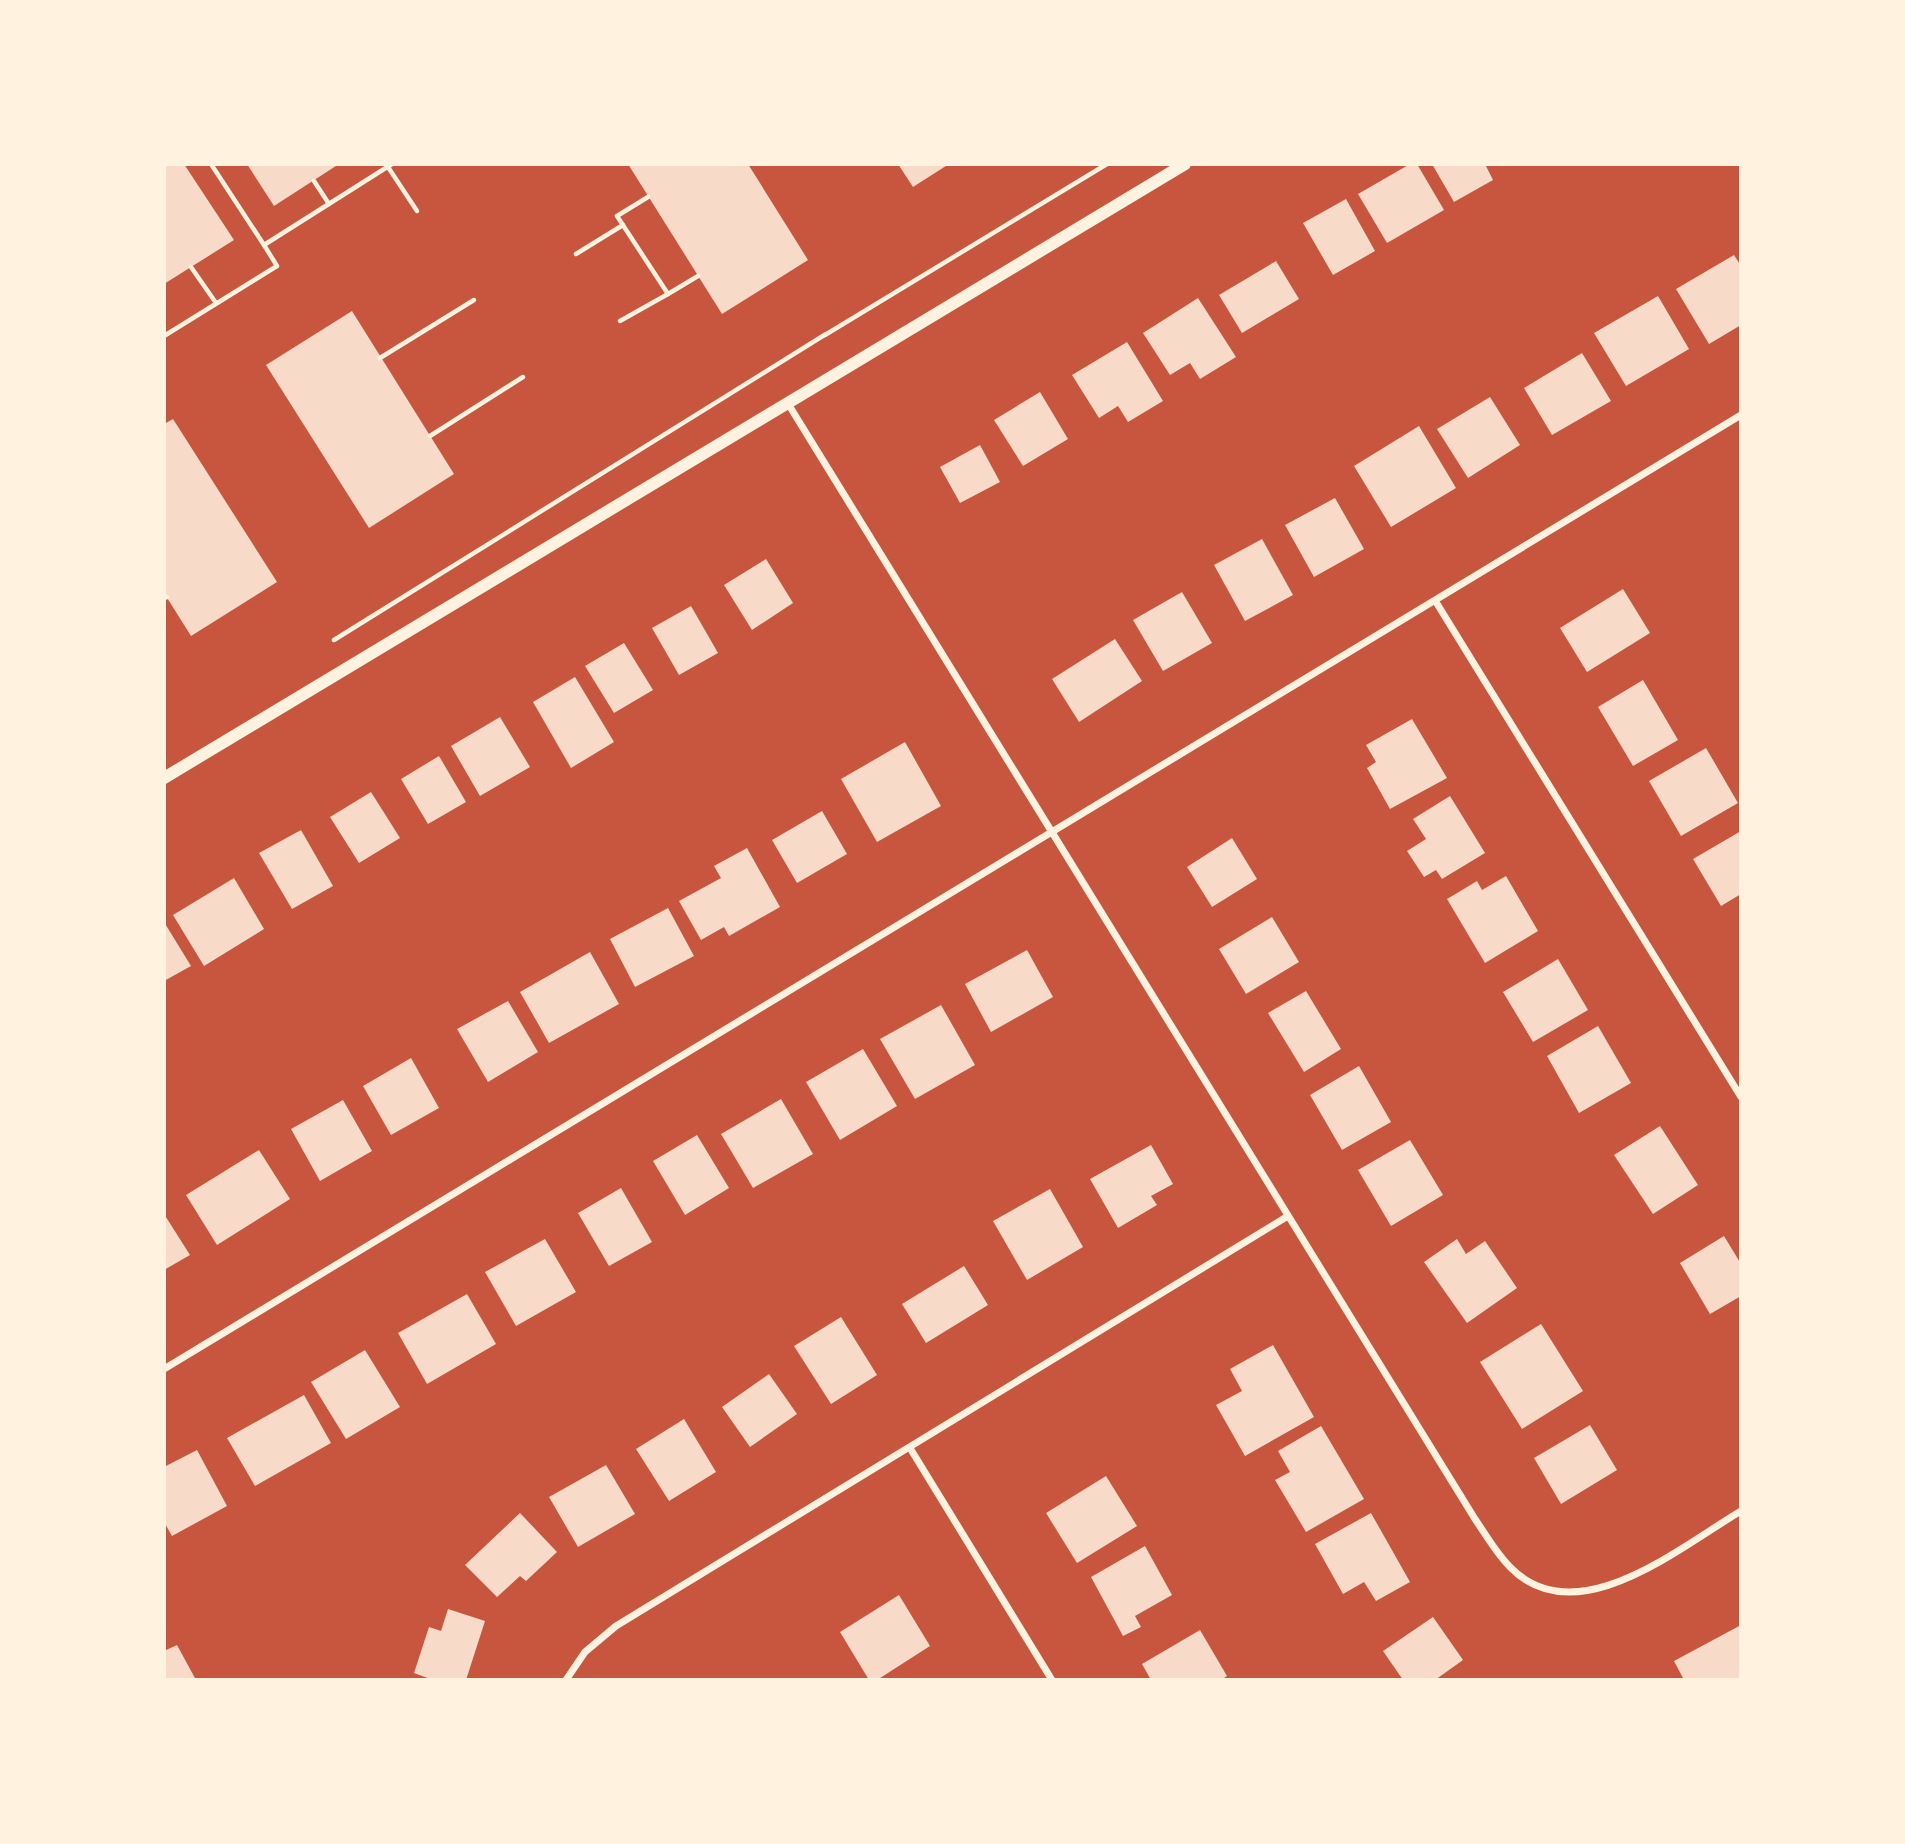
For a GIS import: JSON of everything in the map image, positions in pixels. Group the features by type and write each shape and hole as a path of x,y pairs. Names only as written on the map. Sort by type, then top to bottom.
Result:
{"street":[{"path":"164,778 1185,164"},
{"path":"787,402 1498,1553 1524,1578 1555,1592 1601,1589 1630,1577 1741,1511"},
{"path":"164,1369 1052,830 1436,602 1741,415"},
{"path":"1436,602 1741,1097"},
{"path":"566,1679 584,1653 616,1626 1288,1216"},
{"path":"910,1448 1052,1679"}],"path":[{"path":"164,336 277,266 211,164"},
{"path":"330,643 809,345 1107,164"},
{"path":"264,245 390,166 417,211"},
{"path":"314,181 329,204"},
{"path":"648,197 617,216 668,294"},
{"path":"576,254 623,225"},
{"path":"191,267 216,303"},
{"path":"620,321 698,276"},
{"path":"380,358 474,300"},
{"path":"809,345 826,334"},
{"path":"430,436 523,377"}],"building":[{"path":"164,164 184,164 234,240 164,284"},
{"path":"247,164 339,164 274,206"},
{"path":"628,164 748,164 808,260 722,314"},
{"path":"898,164 949,164 913,187"},
{"path":"1410,164 1417,164 1444,210 1387,243 1358,194"},
{"path":"1432,164 1485,164 1493,180 1454,202"},
{"path":"1346,199 1375,251 1333,275 1303,223"},
{"path":"1734,255 1741,266 1741,325 1709,344 1676,289"},
{"path":"1276,261 1299,299 1242,333 1219,295"},
{"path":"1658,296 1689,349 1626,386 1594,333"},
{"path":"1198,298 1236,357 1200,379 1190,363 1170,375 1143,333"},
{"path":"352,311 454,474 369,528 266,365"},
{"path":"1127,342 1163,401 1128,422 1118,406 1099,418 1072,375"},
{"path":"1582,353 1611,401 1552,435 1524,388"},
{"path":"1040,392 1068,439 1023,466 994,420"},
{"path":"1490,397 1520,445 1468,478 1437,429"},
{"path":"173,419 277,582 191,636 164,593 164,424"},
{"path":"1419,426 1456,488 1391,527 1354,466"},
{"path":"980,445 1000,482 960,503 940,467"},
{"path":"1335,498 1364,549 1314,577 1285,525"},
{"path":"1262,539 1293,595 1245,621 1214,565"},
{"path":"766,559 793,603 752,630 724,585"},
{"path":"1623,589 1650,633 1587,672 1560,628"},
{"path":"1182,592 1212,643 1163,671 1133,620"},
{"path":"691,606 718,653 679,675 652,628"},
{"path":"1115,639 1142,681 1079,722 1052,679"},
{"path":"624,643 653,690 614,713 585,666"},
{"path":"575,677 614,742 571,768 533,702"},
{"path":"1643,680 1678,740 1633,766 1598,707"},
{"path":"500,717 530,767 480,796 451,746"},
{"path":"1412,719 1447,778 1390,809 1367,768 1376,762 1366,745"},
{"path":"905,742 941,806 877,842 841,779"},
{"path":"1706,748 1738,803 1681,836 1649,781"},
{"path":"439,756 466,802 428,824 401,779"},
{"path":"371,792 400,838 359,863 330,817"},
{"path":"1450,796 1485,853 1442,879 1436,870 1424,877 1407,851 1426,839 1413,819"},
{"path":"822,811 847,854 797,883 772,840"},
{"path":"301,830 333,886 292,909 259,853"},
{"path":"1741,831 1741,894 1721,906 1693,859"},
{"path":"1232,838 1257,879 1212,907 1187,867"},
{"path":"747,848 780,907 729,936 724,927 701,940 679,901 721,878 714,866"},
{"path":"1506,876 1538,931 1485,963 1447,899 1477,881 1482,890"},
{"path":"234,878 264,929 204,966 173,915"},
{"path":"668,908 694,956 635,987 610,939"},
{"path":"1272,917 1299,962 1246,994 1219,949"},
{"path":"164,922 191,966 164,981"},
{"path":"1027,950 1053,997 991,1032 965,984"},
{"path":"590,952 619,1004 549,1043 520,992"},
{"path":"1558,959 1588,1010 1533,1042 1503,992"},
{"path":"1306,991 1341,1049 1304,1072 1268,1013"},
{"path":"508,1001 538,1052 488,1082 457,1029"},
{"path":"941,1005 975,1065 915,1099 880,1039"},
{"path":"1598,1026 1631,1083 1579,1113 1547,1056"},
{"path":"863,1049 897,1106 840,1140 806,1082"},
{"path":"411,1058 439,1108 391,1135 363,1086"},
{"path":"1359,1066 1391,1122 1342,1150 1310,1095"},
{"path":"781,1099 813,1154 753,1188 721,1134"},
{"path":"343,1100 372,1151 320,1181 291,1129"},
{"path":"1660,1126 1698,1185 1653,1214 1614,1155"},
{"path":"697,1135 729,1188 685,1215 653,1161"},
{"path":"1410,1140 1443,1195 1391,1226 1358,1170"},
{"path":"1151,1145 1173,1184 1151,1196 1157,1205 1118,1228 1090,1179"},
{"path":"259,1150 290,1199 217,1245 186,1195"},
{"path":"621,1188 652,1242 609,1266 578,1213"},
{"path":"1050,1189 1083,1247 1027,1280 993,1221"},
{"path":"164,1214 190,1255 164,1270"},
{"path":"1724,1236 1741,1264 1741,1296 1710,1314 1680,1263"},
{"path":"545,1239 576,1292 516,1326 485,1272"},
{"path":"1457,1239 1466,1254 1485,1241 1517,1288 1467,1323 1424,1262"},
{"path":"964,1266 988,1305 926,1343 902,1304"},
{"path":"467,1294 496,1344 427,1384 398,1333"},
{"path":"841,1317 877,1375 831,1404 794,1346"},
{"path":"1541,1324 1583,1391 1522,1429 1480,1362"},
{"path":"1273,1345 1314,1417 1245,1456 1216,1405 1242,1391 1230,1369"},
{"path":"365,1350 400,1407 346,1439 311,1382"},
{"path":"769,1374 797,1414 750,1447 722,1407"},
{"path":"304,1395 331,1443 255,1486 227,1438"},
{"path":"684,1419 716,1472 669,1501 636,1449"},
{"path":"1590,1425 1617,1470 1561,1504 1534,1458"},
{"path":"1321,1426 1364,1499 1306,1532 1275,1480 1290,1472 1278,1451"},
{"path":"197,1450 227,1506 172,1536 164,1522 164,1467"},
{"path":"606,1465 635,1514 578,1547 549,1497"},
{"path":"1106,1476 1137,1526 1077,1563 1046,1513"},
{"path":"520,1513 557,1552 526,1581 520,1576 497,1597 465,1565"},
{"path":"1371,1513 1410,1582 1376,1601 1364,1582 1343,1594 1315,1544"},
{"path":"1145,1546 1172,1595 1135,1616 1141,1627 1123,1636 1091,1577"},
{"path":"899,1595 930,1646 877,1680 869,1680 840,1632"},
{"path":"448,1609 485,1621 466,1680 433,1680 414,1673 429,1627 441,1631"},
{"path":"1433,1617 1463,1660 1435,1680 1403,1680 1383,1651"},
{"path":"1741,1625 1741,1680 1684,1680 1674,1661"},
{"path":"1200,1630 1227,1676 1221,1680 1151,1680 1142,1664"},
{"path":"177,1645 196,1680 164,1680 164,1651"}]}
